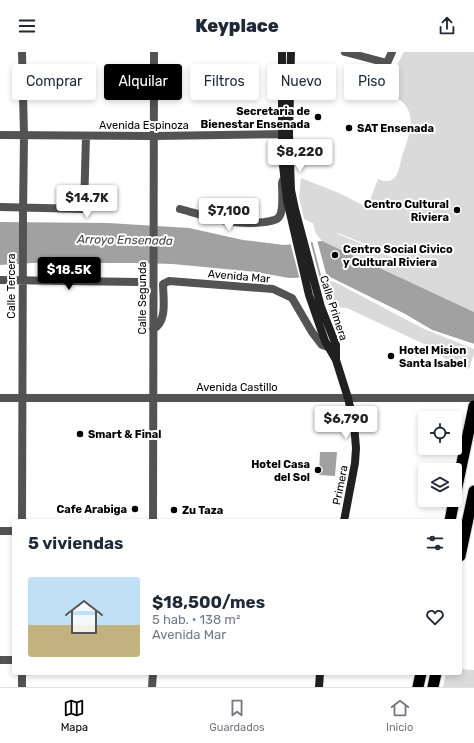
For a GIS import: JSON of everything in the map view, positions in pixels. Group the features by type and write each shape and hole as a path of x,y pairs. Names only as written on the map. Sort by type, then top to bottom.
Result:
{"highway":[{"path":"462,463 474,406"},
{"path":"462,545 474,491"},
{"path":"450,519 453,507"},
{"path":"418,687 421,675"},
{"path":"433,687 436,675"}],"main road":[{"path":"282,52 285,134"},
{"path":"285,134 291,52"},
{"name":"Calle Primera","path":"285,134 290,214 295,222"},
{"name":"Calle Primera","path":"287,179 294,209 295,222 313,294 321,307 336,360"},
{"name":"Primera","path":"336,360 348,398 354,424 356,448 355,463 344,519"},
{"path":"319,687 320,675"}],"street":[{"name":"Calle Tercera","path":"22,52 24,135 22,277 22,519"},
{"name":"Calle Segunda","path":"153,519 154,52"},
{"path":"345,52 387,63 392,52"},
{"name":"Avenida Espinoza","path":"0,136 285,134"},
{"path":"0,207 23,210 84,209 86,136"},
{"path":"180,209 225,221 250,224 278,219 282,212 282,183 287,179"},
{"path":"0,280 22,277 140,282"},
{"name":"Avenida Mar","path":"153,325 157,327 163,315 163,284 165,282 169,281 273,290 292,298 312,332 322,345 332,346"},
{"name":"Avenida Castillo","path":"0,398 474,398"},
{"path":"0,531 12,531"},
{"path":"0,660 12,660"},
{"path":"22,675 22,687"},
{"path":"152,687 153,675"}],"shaded area":[{"path":"404,52 474,52 474,312 322,241 316,234 313,223 304,219 299,197 301,178 339,193 367,207 378,179 389,181 397,175 411,124 410,115 407,108 399,100 399,64 397,64","holes":["338,233 434,272 390,256"]},
{"path":"329,281 335,282 422,328 474,349 474,354 469,369 449,361 424,344 347,308 334,307"},
{"path":"462,669 474,670 474,687 443,687 446,675 462,675"}],"water":[{"name":"Arroyo Ensenada","path":"0,222 108,223 189,228 243,240 284,245 322,241 474,312 474,344 432,330 405,314 327,277 289,278 256,272 173,264 49,262 0,265"},
{"path":"320,452 337,452 335,476 319,475"}],"pier":[{"path":"310,240 320,279 300,280 290,242"},
{"path":"312,240 317,240 327,277 330,277 405,314 432,330 474,344 474,346 432,332 404,316 330,279 322,279"}],"place":[{"name":"Secretaria de Bienestar Ensenada","path":"318,117"},
{"name":"SAT Ensenada","path":"349,128"},
{"name":"Centro Cultural Riviera","path":"457,210"},
{"name":"Centro Social Civico y Cultural Riviera","path":"335,255"},
{"name":"Hotel Mision Santa Isabel","path":"391,356"},
{"name":"Smart & Final","path":"80,434"},
{"name":"Hotel Casa del Sol","path":"318,470"},
{"name":"Cafe Arabiga","path":"135,509"},
{"name":"Zu Taza","path":"174,510"}]}
